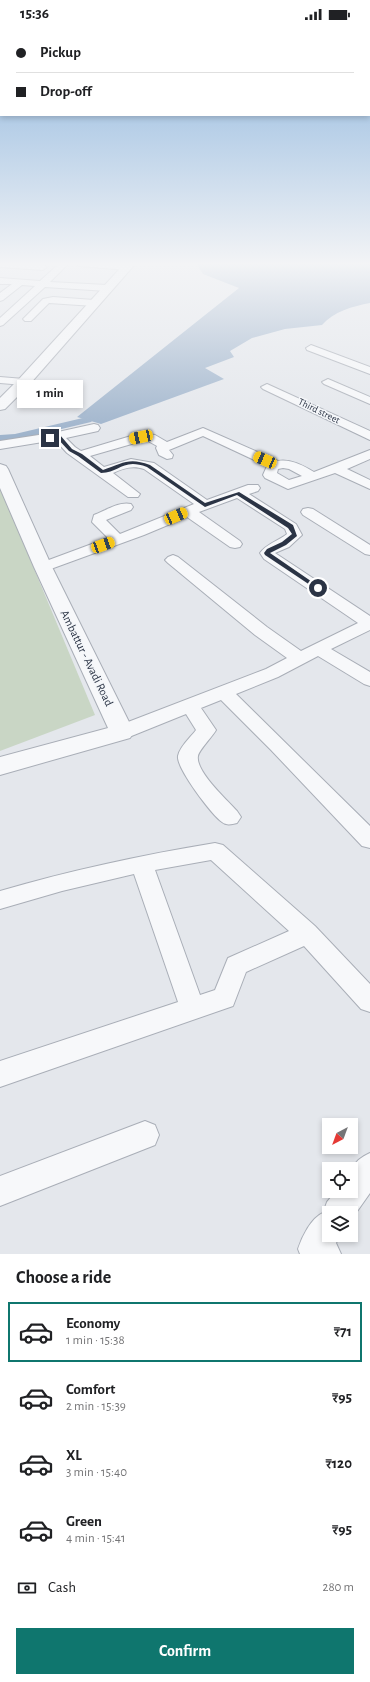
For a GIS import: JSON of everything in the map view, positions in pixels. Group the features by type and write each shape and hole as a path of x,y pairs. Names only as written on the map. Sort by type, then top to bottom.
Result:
{"street":[{"path":"0,406 24,382 79,320"},
{"path":"311,348 370,371"},
{"path":"0,380 24,382"},
{"path":"328,382 370,401"},
{"name":"Third street","path":"267,387 370,436"},
{"path":"0,445 58,436 94,428"},
{"path":"80,455 141,437 151,438 166,450 203,432 276,465 290,464 313,477"},
{"path":"58,436 71,450 133,494"},
{"path":"276,465 272,467 270,475 288,485 337,469 370,454"},
{"path":"103,472 131,462 138,462 149,466 205,505"},
{"name":"Ambattur - Avadi Road","path":"0,469 43,567 122,732"},
{"path":"337,469 370,485"},
{"path":"43,567 118,540 188,511 253,488"},
{"path":"0,766 122,732 190,706 272,673 320,650 370,623 269,556 267,553 269,550 284,544 295,535 294,530 238,493"},
{"path":"118,540 99,522 99,518 126,507"},
{"path":"188,511 235,544"},
{"path":"308,512 370,551"},
{"path":"173,560 261,631 300,659"},
{"path":"320,650 370,680"},
{"path":"224,692 278,745 370,840"},
{"path":"190,706 206,730 201,740 192,748 187,757 188,764 194,774 230,817"},
{"path":"0,900 62,882 142,864 215,851 307,933 370,1001"},
{"path":"142,864 193,1008"},
{"path":"0,1074 224,998 237,965 262,955 307,933"},
{"path":"0,1191 145,1135"},
{"path":"343,1206 370,1168"},
{"path":"322,1236 313,1249 325,1254"}],"green space":[{"path":"0,487 95,715 0,751"}],"water":[{"path":"199,320 327,320 322,325 285,329 252,338 230,351 234,357 205,368 224,379 101,424 77,417"}],"waterway":[{"path":"0,438 15,437 87,420"}],"route":[{"path":"50,438 58,436 71,450 103,472 131,462 138,462 149,466 205,505 238,493 294,530 295,535 284,544 269,550 267,553 269,556 318,588"}]}
